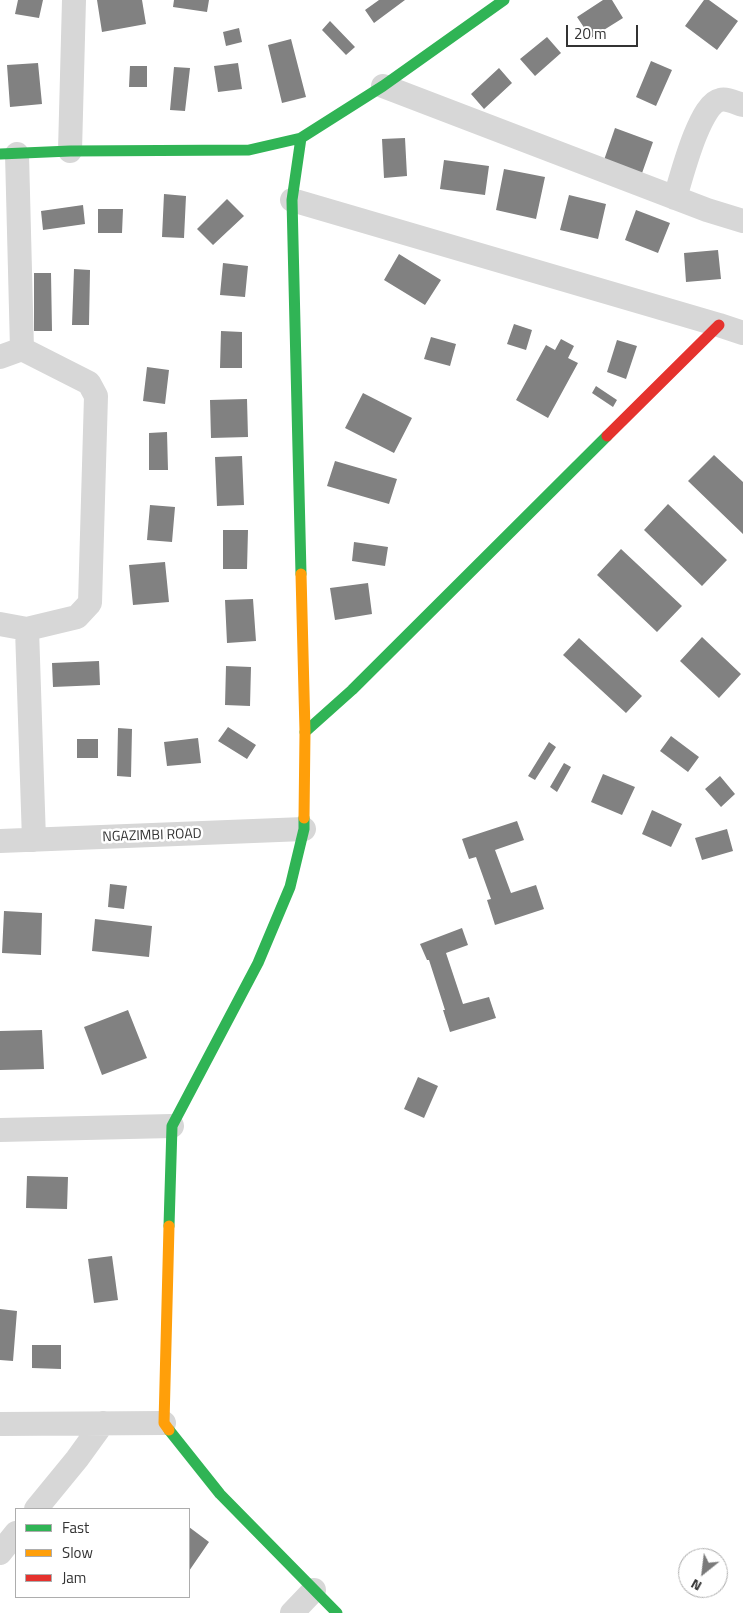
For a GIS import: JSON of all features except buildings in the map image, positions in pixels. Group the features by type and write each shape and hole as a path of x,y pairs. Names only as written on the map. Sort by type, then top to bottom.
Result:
{"street":[{"path":"70,151 74,0"},
{"path":"22,349 8,154 70,151 249,150 301,138 383,86 504,0"},
{"path":"383,86 675,198 743,221"},
{"path":"675,198 700,123 712,103 721,99 743,105"},
{"path":"301,138 292,200 305,732 304,830 290,887 258,963 172,1126 164,1423 220,1494 337,1613"},
{"path":"292,200 743,333"},
{"path":"305,732 359,683 719,325"},
{"path":"0,356 22,349 89,383 96,396 90,603 78,618 27,629 0,624"},
{"path":"27,629 34,840"},
{"name":"NGAZIMBI ROAD","path":"0,841 304,830"},
{"path":"0,1130 172,1126"},
{"path":"37,1508 77,1459 102,1423"},
{"path":"0,1424 164,1423"},
{"path":"0,1553 15,1534"},
{"path":"292,1613 314,1590"}],"traffic: fast":[{"path":"0,154 70,151 249,150 301,138 383,86 504,0"},
{"path":"301,138 292,200 301,574"},
{"path":"305,732 352,690 607,436"},
{"path":"169,1226 172,1126 258,963 290,887 304,829 304,818"},
{"path":"169,1430 220,1494 337,1613"}],"traffic: slow":[{"path":"301,574 305,732 304,818"},
{"path":"169,1226 164,1423 169,1430"}],"traffic: jam":[{"path":"607,436 719,325"}]}
